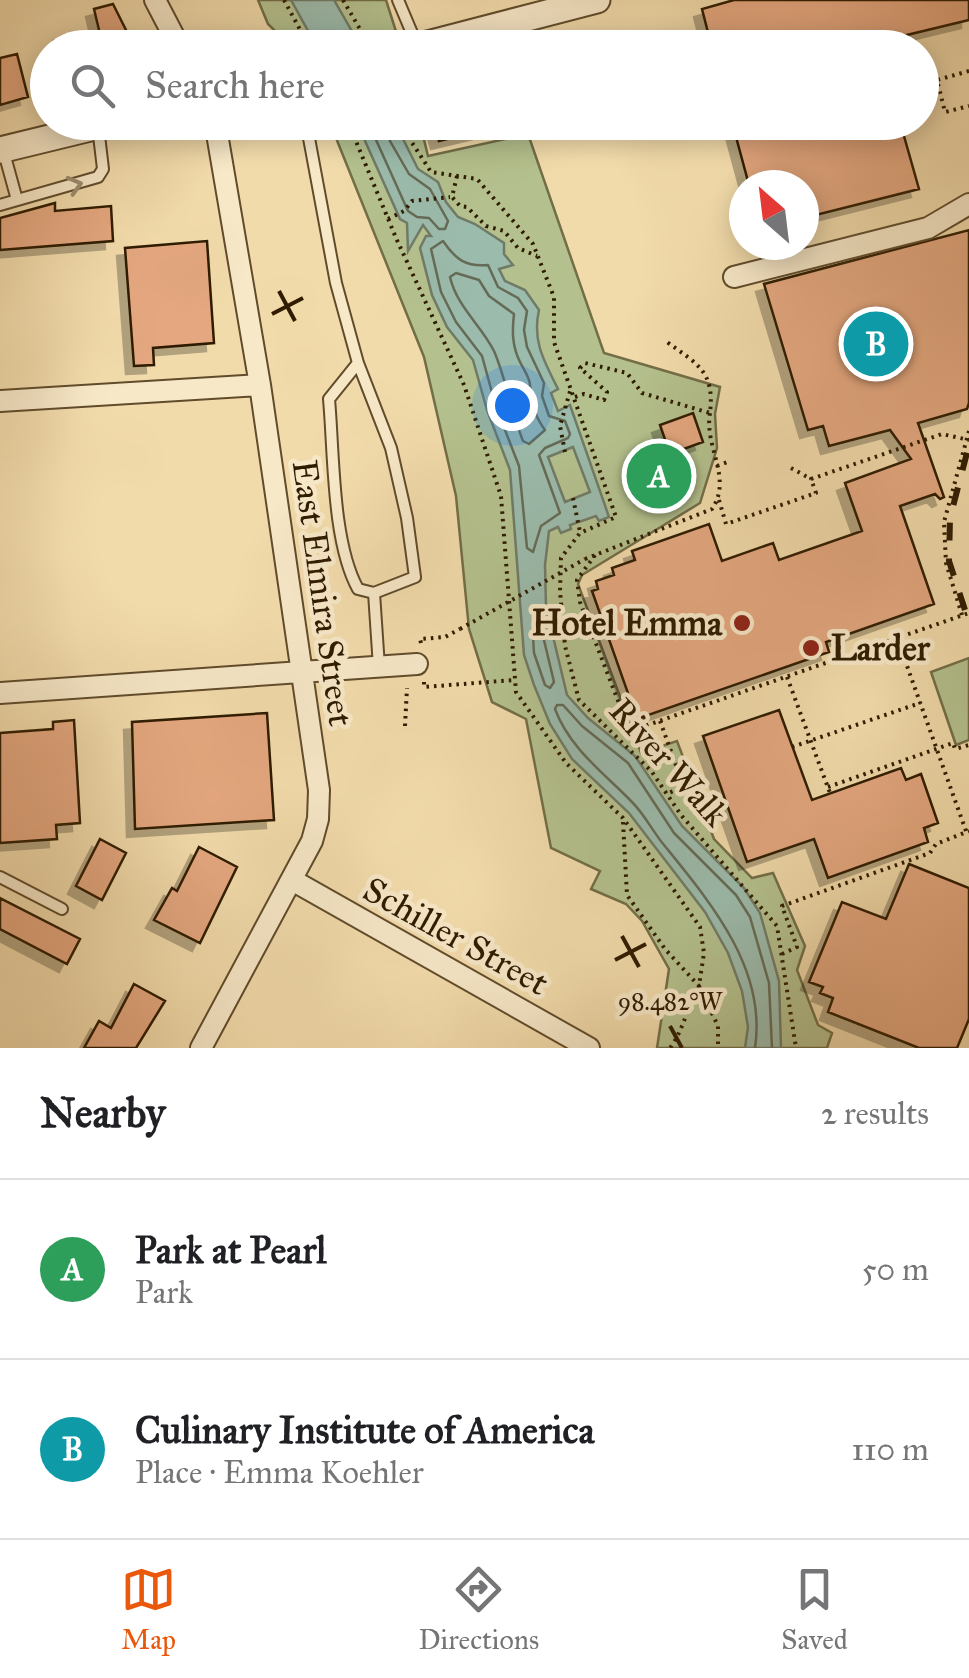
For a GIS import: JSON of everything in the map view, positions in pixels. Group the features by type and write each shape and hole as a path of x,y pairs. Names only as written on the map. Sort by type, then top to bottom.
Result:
{"street":[{"path":"155,0 171,30"},
{"path":"480,30 596,0"},
{"path":"1,149 39,140"},
{"name":"East Elmira Street","path":"201,1048 312,842 318,804 260,385 219,140"},
{"path":"734,277 928,228 969,204"},
{"path":"0,401 260,385"},
{"path":"0,693 421,664"},
{"name":"Schiller Street","path":"292,880 589,1048"}],"lane":[{"path":"398,0 409,30"},
{"path":"0,204 98,177 103,169 106,140"},
{"path":"309,140 336,283 358,363 391,448 408,518 415,577 374,593 358,589 348,570 328,399 358,363"},
{"path":"1,149 17,200"},
{"path":"374,593 379,667"},
{"path":"0,877 62,909"}],"path":[{"path":"284,0 300,30"},
{"path":"343,0 360,30"},
{"path":"939,79 969,71"},
{"path":"939,91 945,112 969,106"},
{"name":"River Walk","path":"355,140 464,385 501,496 516,692 566,763 624,818 700,927 704,954 699,986 718,1026 718,1048"},
{"name":"River Walk","path":"410,140 431,172 477,179 533,244 554,297 554,342 616,517 580,529 561,558 565,646 579,700 652,772 681,815 777,926 796,1048"},
{"path":"452,197 458,176"},
{"path":"388,220 412,201 452,197 486,226 504,231 518,248 538,256"},
{"path":"514,680 424,687 420,638 445,637 585,559 703,515 718,500 722,486 708,434 712,392 709,379 697,364 667,342"},
{"path":"574,398 584,394 604,400 607,392 580,368 586,363 627,373 642,393 710,413"},
{"path":"565,452 560,426 571,388"},
{"path":"962,615 946,563 944,522 969,431"},
{"path":"790,468 812,479 942,434 968,440"},
{"path":"718,466 730,462"},
{"path":"718,500 726,524 816,493 812,479"},
{"path":"572,498 580,529"},
{"path":"595,555 577,580 580,602 625,719 639,728 969,612"},
{"path":"782,954 798,947 782,906 930,853 936,844 968,832 896,638"},
{"path":"786,677 830,794"},
{"path":"405,688 405,726"},
{"path":"792,747 920,703"},
{"path":"660,721 684,787 666,794"},
{"path":"828,787 953,743 955,750 969,745"},
{"path":"624,818 627,894 699,986 683,1014 683,1028 670,1048"}],"green space":[{"path":"258,0 386,0 396,30 274,30"},
{"path":"337,140 424,140 428,156 501,140 530,140 604,353 720,387 715,414 717,448 700,503 582,575 578,584 641,753 677,741 714,839 752,878 773,873 805,946 797,970 818,1025 832,1033 827,1048 657,1048 669,969 642,921 626,904 591,889 600,871 551,848 526,719 492,702 469,629 456,496 424,357"},
{"path":"969,658 969,740 956,745 931,672"}],"water":[{"path":"291,0 334,0 351,30 308,30"},
{"path":"365,140 404,140 418,169 438,182 458,217 504,243 504,254 513,265 499,269 505,281 525,290 539,310 538,341 558,389 551,393 558,411 570,405 609,517 599,521 596,516 570,525 571,529 561,533 558,527 549,531 546,607 567,695 588,718 635,756 682,826 744,888 760,913 779,981 781,1048 745,1048 748,1027 742,991 728,953 705,912 629,813 572,759 550,724 524,655 510,470 473,360 447,327 432,295 420,248 426,236 431,236 423,225 408,251 407,223 400,219","holes":["573,447 590,492 565,502 548,457"]}],"building":[{"path":"734,0 969,0 969,20 928,30 707,30 702,9"},
{"path":"113,4 126,30 99,30 94,9"},
{"path":"17,54 28,97 0,105 0,58"},
{"path":"737,140 905,140 919,189 819,214 819,170 745,170"},
{"path":"55,203 55,211 111,206 113,241 0,250 0,218"},
{"path":"969,230 969,403 967,409 918,423 944,497 940,499 935,494 900,506 934,604 826,642 829,652 637,719 592,591 598,589 596,581 614,575 612,568 635,560 632,551 709,524 722,561 773,543 779,560 862,531 845,483 911,459 890,430 829,446 823,426 808,430 764,284"},
{"path":"207,241 214,343 153,348 154,365 134,366 125,248"},
{"path":"693,413 703,442 670,454 660,425"},
{"path":"779,710 812,800 901,768 906,780 921,774 938,823 924,828 928,842 828,878 814,839 747,862 703,736"},
{"path":"267,713 274,820 135,829 132,722"},
{"path":"74,720 80,823 56,825 57,839 0,843 0,733 53,729 53,722"},
{"path":"100,839 126,853 102,900 76,886"},
{"path":"199,847 237,867 200,943 154,920 172,888 177,891"},
{"path":"909,864 969,888 969,1019 957,1048 919,1048 828,1012 833,998 820,993 823,987 809,982 842,902 886,919"},
{"path":"0,898 80,939 67,964 0,929"},
{"path":"134,984 165,1001 136,1048 84,1048 99,1021 111,1028"}],"railway":[{"path":"965,610 949,561 950,518 969,445"}],"place":[{"name":"Culinary Institute of America","path":"876,344"},
{"name":"Park at Pearl","path":"659,476"},
{"name":"Hotel Emma","path":"742,623"},
{"name":"Larder","path":"811,648"}]}
